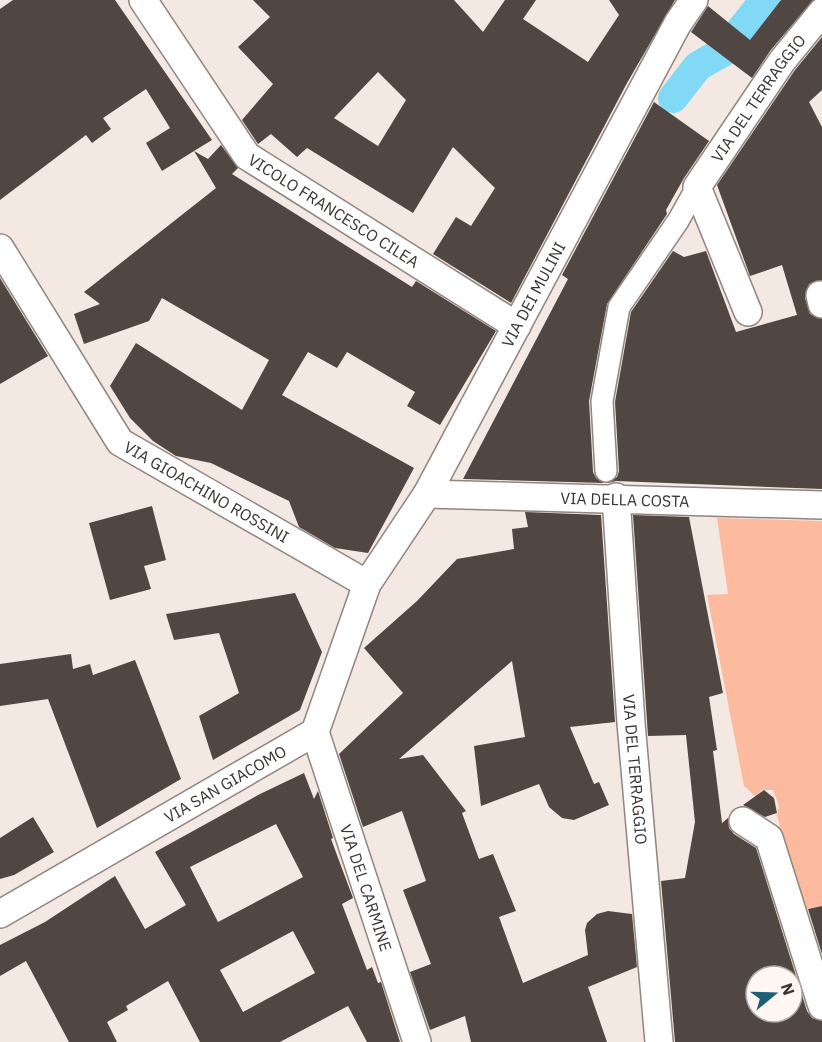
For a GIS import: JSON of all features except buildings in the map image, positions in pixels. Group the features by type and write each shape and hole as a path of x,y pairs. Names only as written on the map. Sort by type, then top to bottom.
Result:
{"street":[{"name":"VICOLO FRANCESCO CILEA","path":"143,0 247,156 516,326"},
{"name":"VIA DEI MULINI","path":"368,585 427,494 678,23 694,0"},
{"name":"VIA DEL TERRAGGIO","path":"606,471 602,401 619,308 782,61 822,12"},
{"path":"697,187 748,312"},
{"name":"VIA GIOACHINO ROSSINI","path":"0,248 120,442 368,585"},
{"name":"VIA DELLA COSTA","path":"427,494 616,497 822,505"},
{"name":"VIA DEL TERRAGGIO","path":"616,497 631,723 659,1042"},
{"path":"315,732 368,585"},
{"name":"VIA SAN GIACOMO","path":"0,914 315,732"},
{"name":"VIA DEL CARMINE","path":"315,732 417,1042"},
{"path":"743,821 769,838 822,1006"}],"shaded area":[{"path":"717,518 822,521 822,906 800,910 777,815 779,806 773,790 761,790 756,797 744,786 707,595 728,594"}],"waterway":[{"path":"673,98 698,66 723,52 765,0"}]}
